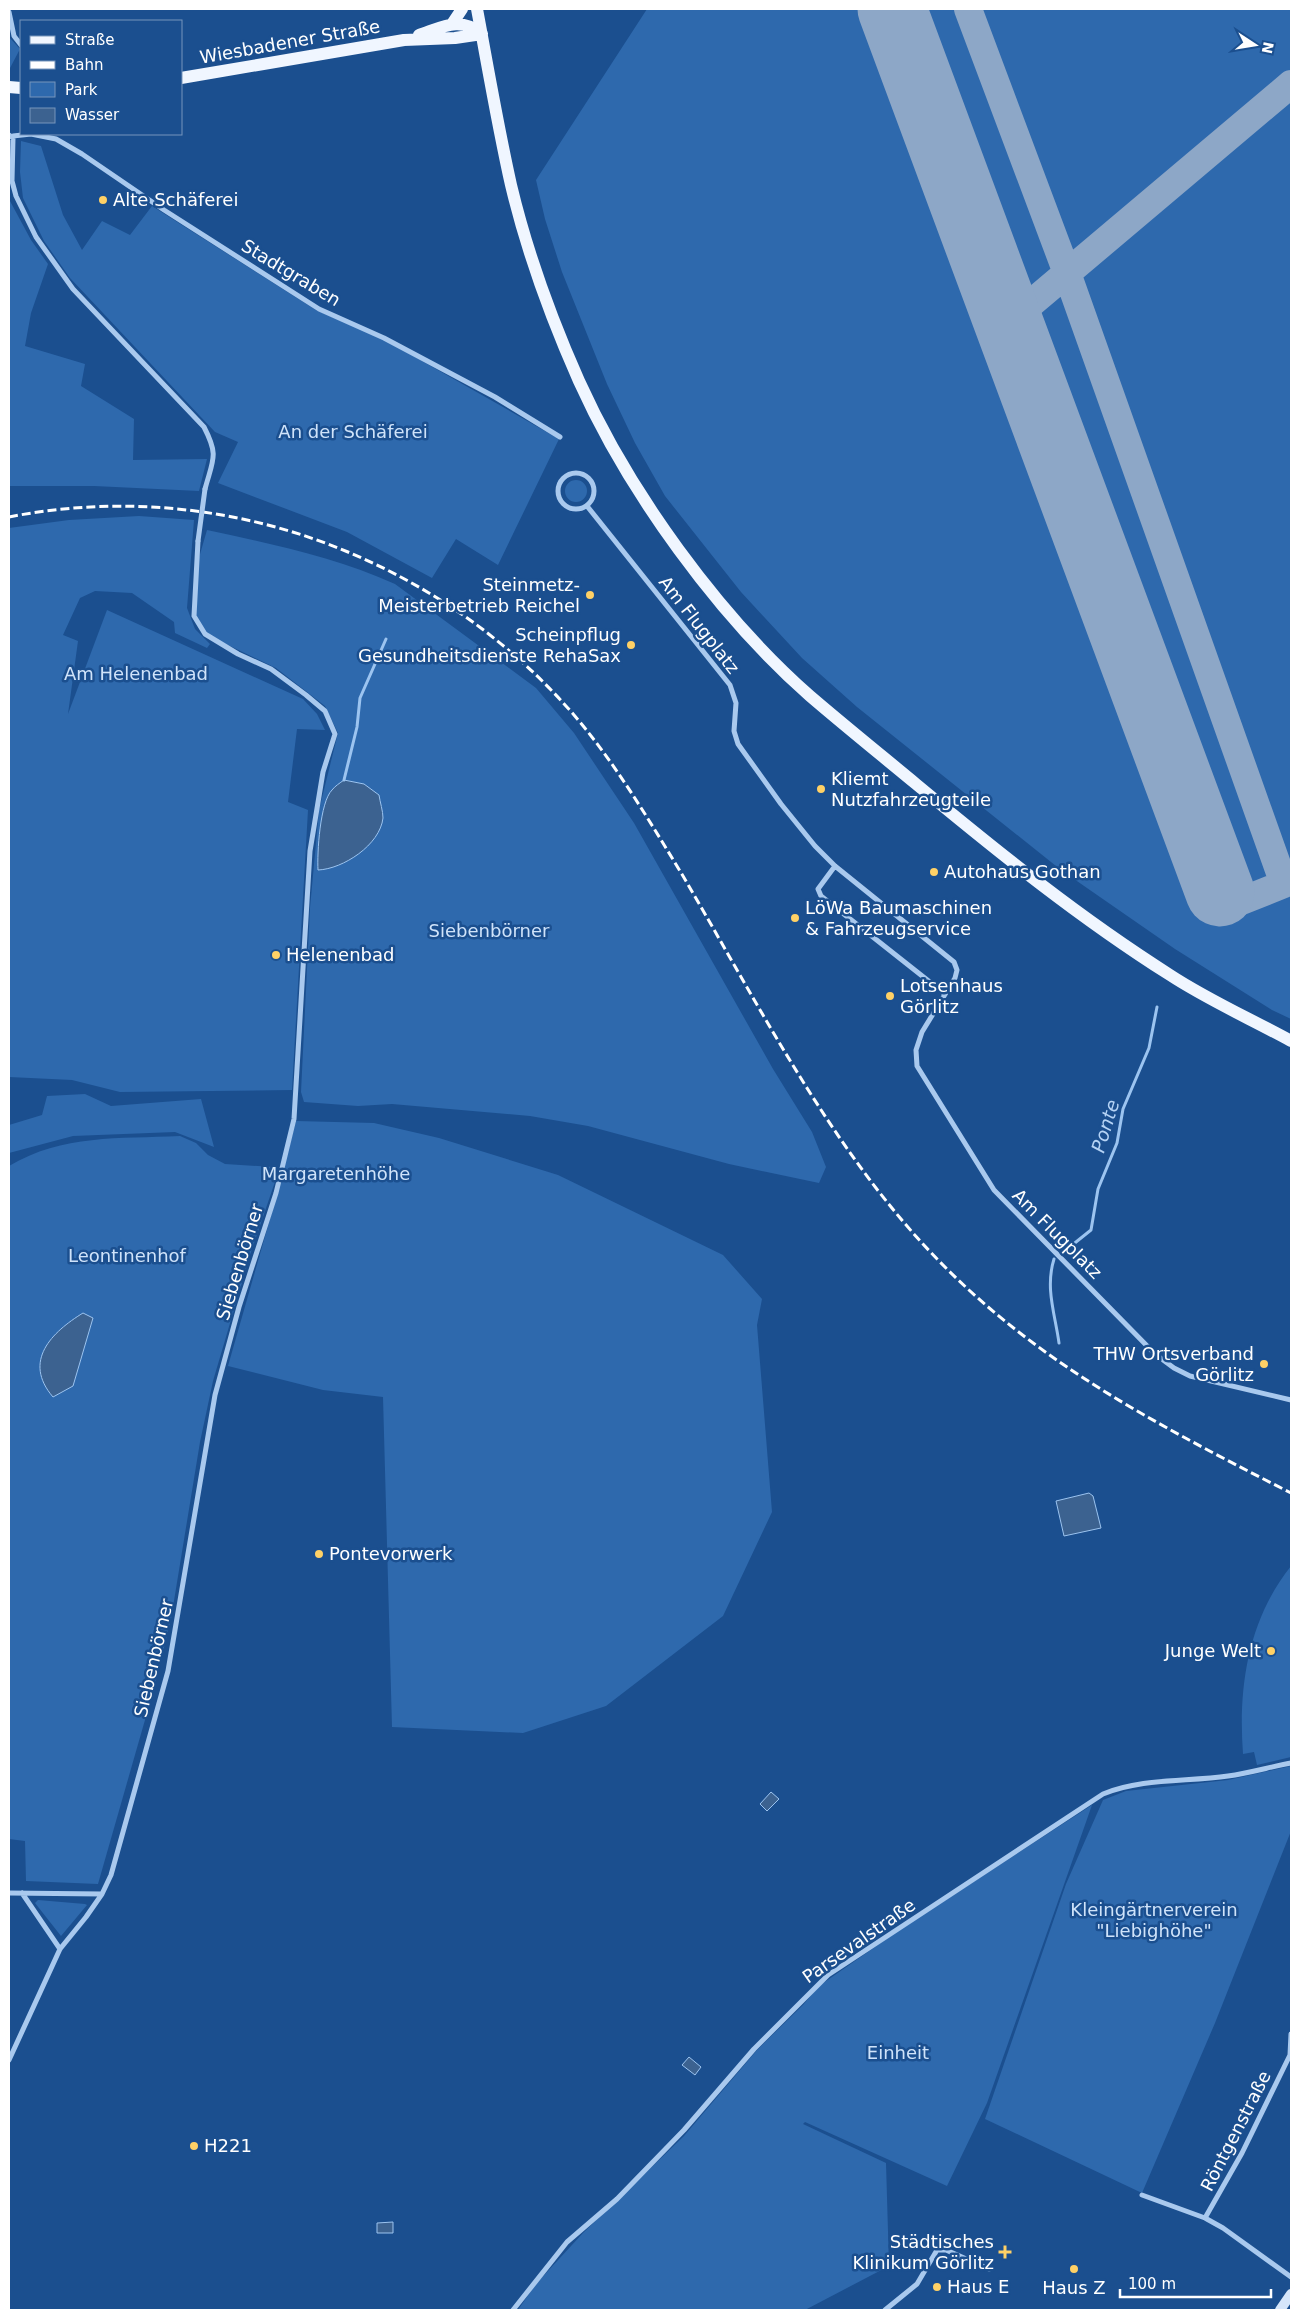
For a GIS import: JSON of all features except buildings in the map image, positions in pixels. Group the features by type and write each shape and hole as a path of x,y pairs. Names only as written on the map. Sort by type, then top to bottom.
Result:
{"main road":[{"path":"462,9 452,24 472,26 482,34"},
{"path":"477,9 512,189 541,286 579,380 600,424 650,508 684,556 739,624 808,694 986,842 1066,905 1172,977 1291,1041"},
{"name":"Wiesbadener Straße","path":"404,40 452,24"},
{"name":"Wiesbadener Straße","path":"182,78 404,40 455,38 482,34"}],"street":[{"path":"9,12 11,28 20,43"},
{"name":"Stadtgraben","path":"205,489 214,458 213,445 204,427 72,289 36,237 16,196 12,181 11,135 41,135 62,143 319,308 384,338 495,397 560,437"},
{"path":"575,473 586,476 590,480 594,496 587,506 577,510 563,504 558,495 558,489 564,478 575,473"},
{"name":"Siebenbörner","path":"9,2060 60,1949 102,1894 111,1875 168,1671 208,1433 220,1375 251,1268 276,1193 292,1127 310,851 323,772 335,734 325,711 306,695 270,669 238,654 205,634 194,616 198,541 205,489"},
{"name":"Am Flugplatz","path":"587,506 730,685 736,703 734,731 738,744 781,804 815,846 835,866 954,962 957,970 922,1032 916,1050 917,1066 994,1190 1155,1354 1174,1368 1190,1376 1291,1400"},
{"path":"835,866 818,890 822,896 945,994"},
{"name":"Parsevalstraße","path":"513,2310 567,2242 616,2198 684,2130 754,2049 828,1975 1103,1794 1130,1786 1228,1776 1291,1763"},
{"path":"9,1892 102,1894"},
{"path":"22,1893 60,1949"},
{"name":"Röntgenstraße","path":"1205,2218 1242,2153 1290,2054 1291,2034"},
{"path":"1142,2196 1205,2218 1260,2253 1291,2277"},
{"path":"885,2310 917,2284 937,2250 946,2250 989,2269"},
{"path":"1280,2310 1291,2294"},
{"path":"891,2310 894,2304"}],"green space":[{"path":"647,9 1291,9 1291,1019 1272,1010 1175,949 1061,870 857,707 802,658 741,592 665,496 635,443 607,384 562,272 545,219 536,180"},
{"path":"9,37 20,49 9,70"},
{"name":"An der Schäferei","path":"21,141 41,146 63,215 82,250 102,221 130,235 152,206 316,310 385,340 559,439 498,565 456,539 432,578 347,532 218,483 238,442 215,432 70,278 44,241 23,198 20,172"},
{"path":"10,201 31,240 48,264 31,313 25,346 85,364 81,386 134,419 133,460 207,459 199,491 94,486 9,486"},
{"path":"576,480 584,483 587,491 584,499 576,502 568,499 565,491 568,483"},
{"name":"Am Helenenbad","path":"139,516 194,520 187,608 195,629 210,644 207,648 175,633 174,622 132,593 95,591 80,598 63,635 78,641 68,714 107,610 303,699 317,714 325,730 297,729 288,802 308,810 292,1090 120,1092 72,1080 9,1077 9,528 69,520"},
{"name":"Siebenbörner","path":"207,530 279,546 326,559 395,584 536,688 574,733 634,823 773,1069 812,1132 826,1167 819,1183 729,1164 588,1126 530,1116 392,1104 358,1106 304,1102 301,1092 310,908 319,810 338,733 325,706 276,668 205,634 195,616 196,568"},
{"path":"85,1094 111,1106 201,1099 214,1147 175,1132 73,1136 9,1153 9,1125 42,1115 47,1096"},
{"name":"Margaretenhöhe","path":"296,1121 374,1123 439,1138 558,1175 723,1255 762,1299 757,1325 772,1512 723,1616 606,1706 523,1733 392,1727 383,1397 323,1390 228,1366"},
{"name":"Leontinenhof","path":"180,1136 196,1143 208,1155 225,1164 274,1167 279,1169 251,1252 213,1381 200,1442 171,1619 153,1692 98,1884 26,1881 25,1841 9,1839 9,1166 50,1148 71,1143 113,1138"},
{"name":"Junge Welt","path":"1291,1566 1291,1757 1257,1765 1254,1752 1243,1754 1242,1704 1249,1655 1265,1609 1276,1587"},
{"name":"Kleingärtnerverein \"Liebighöhe\"","path":"1291,1766 1291,1831 1215,2023 1142,2193 985,2119 1066,1884 1103,1800 1126,1791 1228,1780"},
{"name":"Einheit","path":"1092,1805 987,2103 947,2186 805,2122 803,2124 886,2163 889,2266 805,2310 518,2310 535,2285 583,2233 684,2136 757,2050 803,2005 819,1986 898,1931"},
{"path":"38,1900 87,1905 61,1936 35,1903"}],"water":[{"path":"344,780 364,784 379,795 383,818 375,837 359,854 328,869 318,870 319,840 325,805 332,790"},
{"path":"83,1313 93,1318 73,1386 53,1397 44,1384 40,1371 41,1360 52,1338"},
{"path":"1089,1493 1093,1496 1101,1528 1064,1536 1056,1501"},
{"path":"771,1792 779,1799 767,1811 760,1804"},
{"path":"689,2057 701,2067 695,2075 682,2065"},
{"path":"393,2222 393,2233 377,2233 377,2223"}],"waterway":[{"name":"Siebenbörner","path":"344,780 357,727 360,698 386,639"},
{"name":"Ponte","path":"1071,1246 1091,1230 1098,1189 1117,1143 1123,1109 1149,1048 1157,1007"},
{"name":"Ponte","path":"1054,1259 1050,1280 1059,1343"}],"taxiway":[{"path":"968,9 1067,273 1284,884 1239,902 1220,892"},
{"path":"1009,322 1291,84"}],"runway":[{"path":"892,9 1220,892"}],"railway":[{"path":"9,517 86,507 124,506 202,512 240,518 277,527 351,553 422,589 487,633 518,658 547,686 574,715 603,752 668,851 783,1050 839,1137 901,1219 943,1265 987,1306 1033,1343 1081,1377 1183,1437 1291,1493"}],"place":[{"name":"Alte Schäferei","path":"103,200"},
{"name":"Steinmetz- Meisterbetrieb Reichel","path":"590,595"},
{"name":"Scheinpflug Gesundheitsdienste RehaSax","path":"631,645"},
{"name":"Kliemt Nutzfahrzeugteile","path":"821,789"},
{"name":"Autohaus Gothan","path":"934,872"},
{"name":"LöWa Baumaschinen & Fahrzeugservice","path":"795,918"},
{"name":"Helenenbad","path":"276,955"},
{"name":"Lotsenhaus Görlitz","path":"890,996"},
{"name":"THW Ortsverband Görlitz","path":"1264,1364"},
{"name":"Pontevorwerk","path":"319,1554"},
{"name":"Junge Welt","path":"1271,1651"},
{"name":"H221","path":"194,2146"},
{"name":"Städtisches Klinikum Görlitz","path":"1005,2252"},
{"name":"Haus Z","path":"1074,2269"},
{"name":"Haus E","path":"937,2287"}]}
